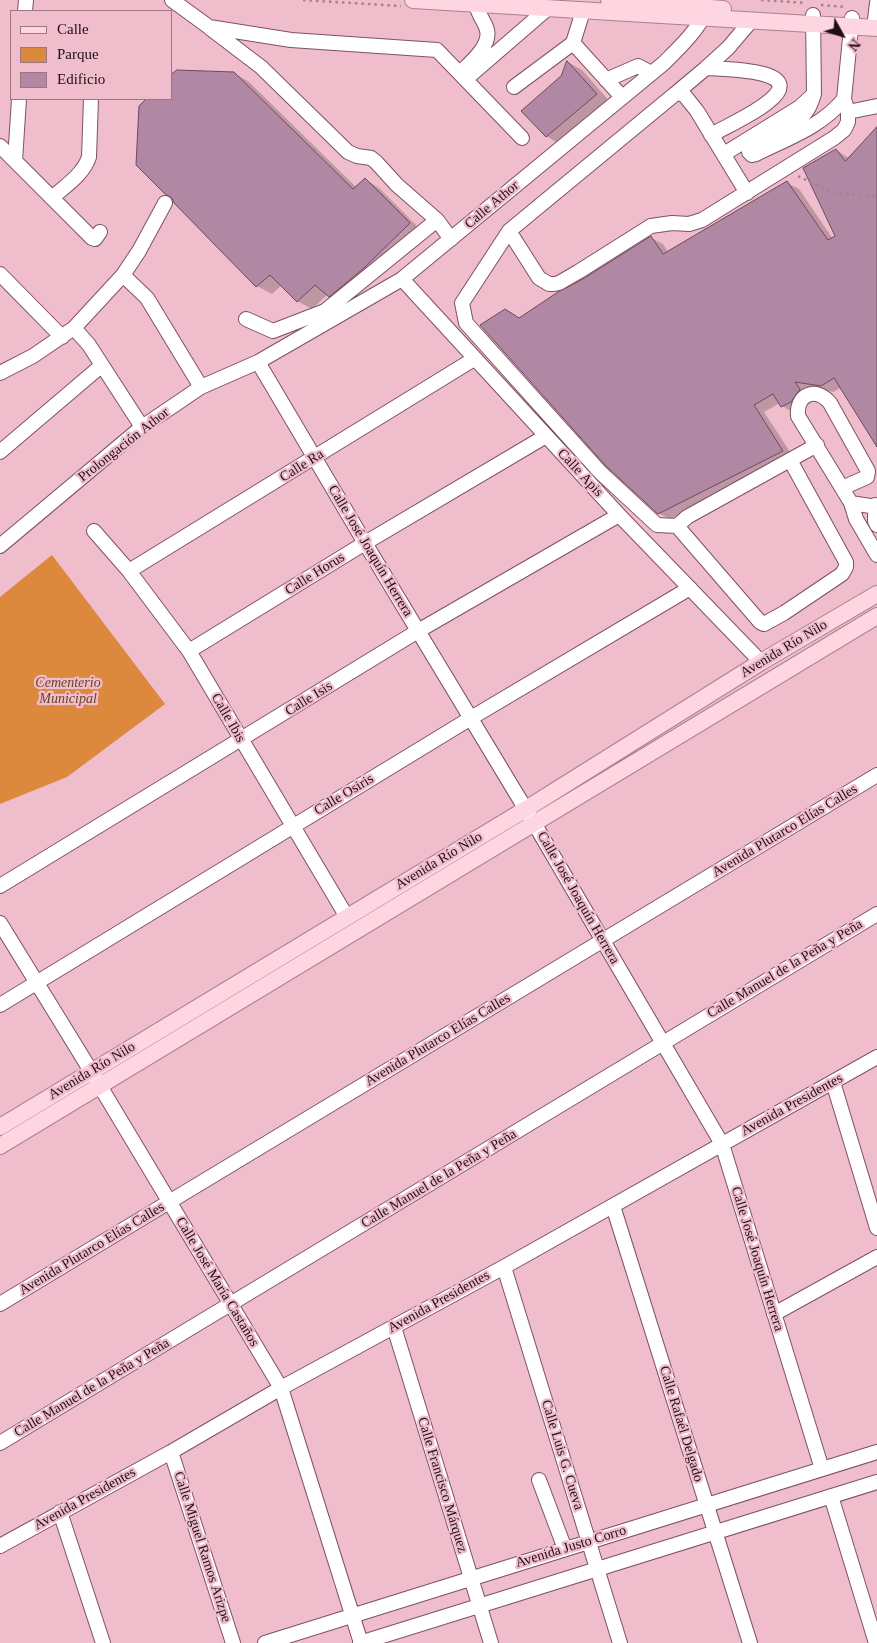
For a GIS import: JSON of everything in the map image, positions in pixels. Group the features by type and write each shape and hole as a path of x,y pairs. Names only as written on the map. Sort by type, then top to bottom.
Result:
{"main road":[{"path":"413,0 583,11 707,9 751,21 813,20"},
{"path":"609,0 813,20 876,24"},
{"name":"Avenida Río Nilo","path":"0,1146 100,1086 530,816 761,662 877,594"},
{"name":"Avenida Río Nilo","path":"0,1127 347,917 530,816 877,616"}],"street":[{"path":"172,0 261,67 348,152 357,156 371,158 437,220 451,239"},
{"path":"876,24 877,3"},
{"path":"463,76 487,38 487,30 476,4"},
{"path":"463,76 547,9"},
{"name":"Calle Athor","path":"258,362 402,279 651,73 682,45 707,9"},
{"path":"514,87 573,43 583,11"},
{"path":"813,20 814,94 807,112 792,125 748,150 751,154 756,154 814,126 832,112 844,99"},
{"path":"751,21 728,48 706,68 508,230 462,303 466,323 600,472 656,525 677,526 687,517 817,445"},
{"path":"508,230 539,278 550,284 560,283 651,226 665,223 694,224 787,168 834,138 844,130 848,122 848,112 844,99 851,23"},
{"path":"209,27 291,40 437,50 522,138"},
{"path":"573,43 622,97"},
{"path":"606,80 638,66 651,73"},
{"path":"706,68 731,69 772,76 780,84 780,90 768,102 711,135"},
{"path":"675,94 680,93 690,101 747,192"},
{"path":"724,154 800,107 814,94"},
{"path":"15,161 19,100"},
{"path":"52,198 86,164 88,158 91,100"},
{"path":"848,112 877,106"},
{"path":"0,146 93,239 100,232"},
{"path":"0,373 33,356 74,328 123,274 139,251 165,203"},
{"path":"246,319 273,331 325,311 437,220"},
{"path":"0,274 5,288 62,337"},
{"path":"123,274 147,298 201,387"},
{"name":"Calle Apis","path":"402,279 619,514 761,662"},
{"path":"74,328 89,345 142,427"},
{"name":"Calle Ra","path":"129,571 474,359"},
{"name":"Prolongación Athor","path":"2,539 142,427 201,387 258,362"},
{"name":"Calle José Joaquín Herrera","path":"258,362 530,816 722,1144 822,1469"},
{"path":"0,452 102,366"},
{"path":"842,488 866,477 868,471 830,403 821,395 807,395 801,400 798,407 798,416 851,503 856,519 877,556"},
{"name":"Calle Horus","path":"189,651 365,543 546,436"},
{"path":"677,526 760,622 766,624 842,574 846,567 846,562 790,460"},
{"path":"851,503 876,507 875,521 877,524"},
{"name":"Calle Isis","path":"0,886 418,631 619,514"},
{"path":"856,519 868,525 877,539"},
{"path":"856,519 856,533 877,566"},
{"name":"Calle Ibis","path":"94,531 129,571 189,651 347,917"},
{"name":"Calle Osiris","path":"0,1005 471,718 690,588"},
{"name":"Avenida Plutarco Elías Calles","path":"0,1304 877,775"},
{"name":"Calle Manuel de la Peña y Peña","path":"0,1443 877,914"},
{"name":"Calle José María Castaños","path":"0,923 281,1388 360,1643"},
{"name":"Avenida Presidentes","path":"0,1546 171,1452 281,1388 504,1267 877,1057"},
{"path":"833,1082 877,1228"},
{"name":"Calle Rafaél Delgado","path":"613,1206 750,1643"},
{"path":"774,1314 877,1258"},
{"name":"Calle Luis G. Cueva","path":"504,1267 620,1643"},
{"name":"Calle Francisco Márquez","path":"394,1327 490,1643"},
{"name":"Calle Miguel Ramos Arizpe","path":"171,1452 232,1643"},
{"name":"Avenida Justo Corro","path":"265,1643 877,1452"},
{"path":"539,1480 565,1549"},
{"name":"Avenida Justo Corro","path":"360,1643 877,1482"},
{"path":"831,1496 876,1643"},
{"path":"60,1512 103,1643"}],"path":[{"path":"787,168 800,178 833,193 877,196"}],"green space":[{"name":"Cementerio Municipal","path":"52,555 165,704 67,777 0,804 0,597"}],"building":[{"path":"567,61 597,94 546,137 521,111 561,76"},
{"path":"177,70 234,72 353,189 365,178 410,223 364,268 329,297 315,285 297,302 270,275 256,287 174,203 172,198 165,194 136,165 139,106 145,100 172,100 172,74"},
{"path":"877,127 877,447 834,378 821,386 795,382 800,389 791,402 781,407 773,394 754,405 783,451 658,514 606,466 480,325 505,309 519,318 558,292 583,279 651,236 663,254 787,181 828,240 835,236 803,168 836,149 845,161"}]}
